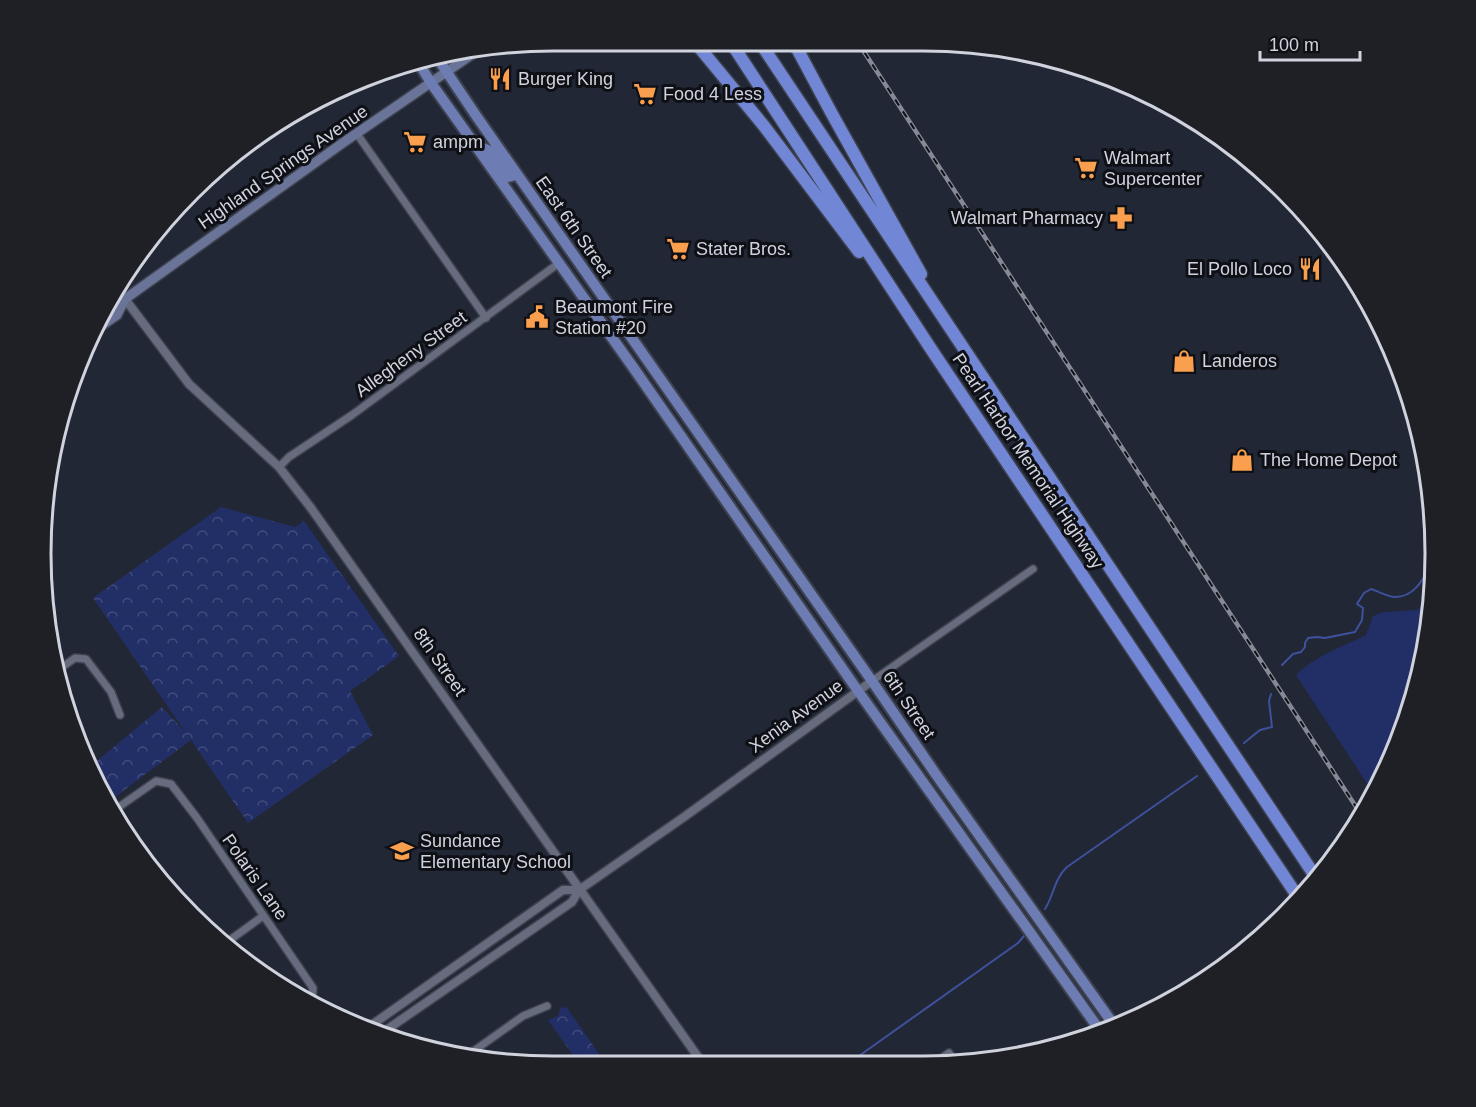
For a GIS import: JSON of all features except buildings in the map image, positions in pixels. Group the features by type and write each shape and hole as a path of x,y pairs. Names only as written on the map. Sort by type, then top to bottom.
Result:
{"highway":[{"path":"702,51 764,126 933,352"},
{"name":"Pearl Harbor Memorial Highway","path":"737,51 933,352 1294,891"},
{"name":"Pearl Harbor Memorial Highway","path":"766,51 1312,871"},
{"path":"798,51 953,333"}],"main road":[{"name":"Highland Springs Avenue","path":"118,302 465,59"},
{"name":"East 6th Street","path":"441,64 675,400"},
{"name":"East 6th Street","path":"422,68 661,408"},
{"path":"476,145 488,150 507,177 512,176 515,172"},
{"name":"Highland Springs Avenue","path":"108,321 117,315 125,299"},
{"name":"6th Street","path":"675,400 1110,1020"},
{"name":"6th Street","path":"661,408 858,691 1096,1025"},
{"path":"1061,976 1073,967"}],"street":[{"path":"357,134 486,318"},
{"name":"Allegheny Street","path":"279,467 289,457 352,415 559,263"},
{"name":"8th Street","path":"122,295 189,384 279,467 311,508 697,1056"},
{"name":"Xenia Avenue","path":"389,1028 572,902 579,890 1033,569"},
{"path":"64,666 75,658 86,659 111,692 120,715"},
{"name":"Polaris Lane","path":"119,807 156,781 171,784 313,988 313,994"},
{"name":"Xenia Avenue","path":"375,1023 563,890 579,890"},
{"path":"232,939 263,916"},
{"path":"475,1050 523,1016 547,1006"}],"green space":[{"path":"221,507 295,527 304,521 399,656 350,691 373,735 248,823 191,740 114,798 96,761 162,707 186,733 93,598"},
{"path":"1423,602 1408,684 1387,746 1368,785 1296,675 1320,657 1366,635 1373,616 1383,612 1418,610"},
{"path":"561,1007 567,1008 599,1056 574,1056 548,1020 558,1016"}],"waterway":[{"path":"1282,665 1293,654 1301,652 1308,638 1325,638 1355,632 1362,620 1363,608 1357,604 1364,593 1371,589 1392,597 1409,594 1424,576"},
{"path":"1244,743 1260,730 1272,727 1269,701 1271,694"},
{"path":"1045,909 1059,877 1067,867 1197,776"},
{"path":"859,1056 1018,943 1024,936"}],"railway":[{"path":"864,51 1356,807"}],"place":[{"name":"Burger King","path":"500,79"},
{"name":"Food 4 Less","path":"645,94"},
{"name":"ampm","path":"415,142"},
{"name":"Walmart Supercenter","path":"1086,168"},
{"name":"Walmart Pharmacy","path":"1121,218"},
{"name":"Stater Bros.","path":"678,249"},
{"name":"El Pollo Loco","path":"1310,269"},
{"name":"Beaumont Fire Station #20","path":"537,317"},
{"name":"Landeros","path":"1184,361"},
{"name":"The Home Depot","path":"1242,460"},
{"name":"Sundance Elementary School","path":"402,851"}]}
